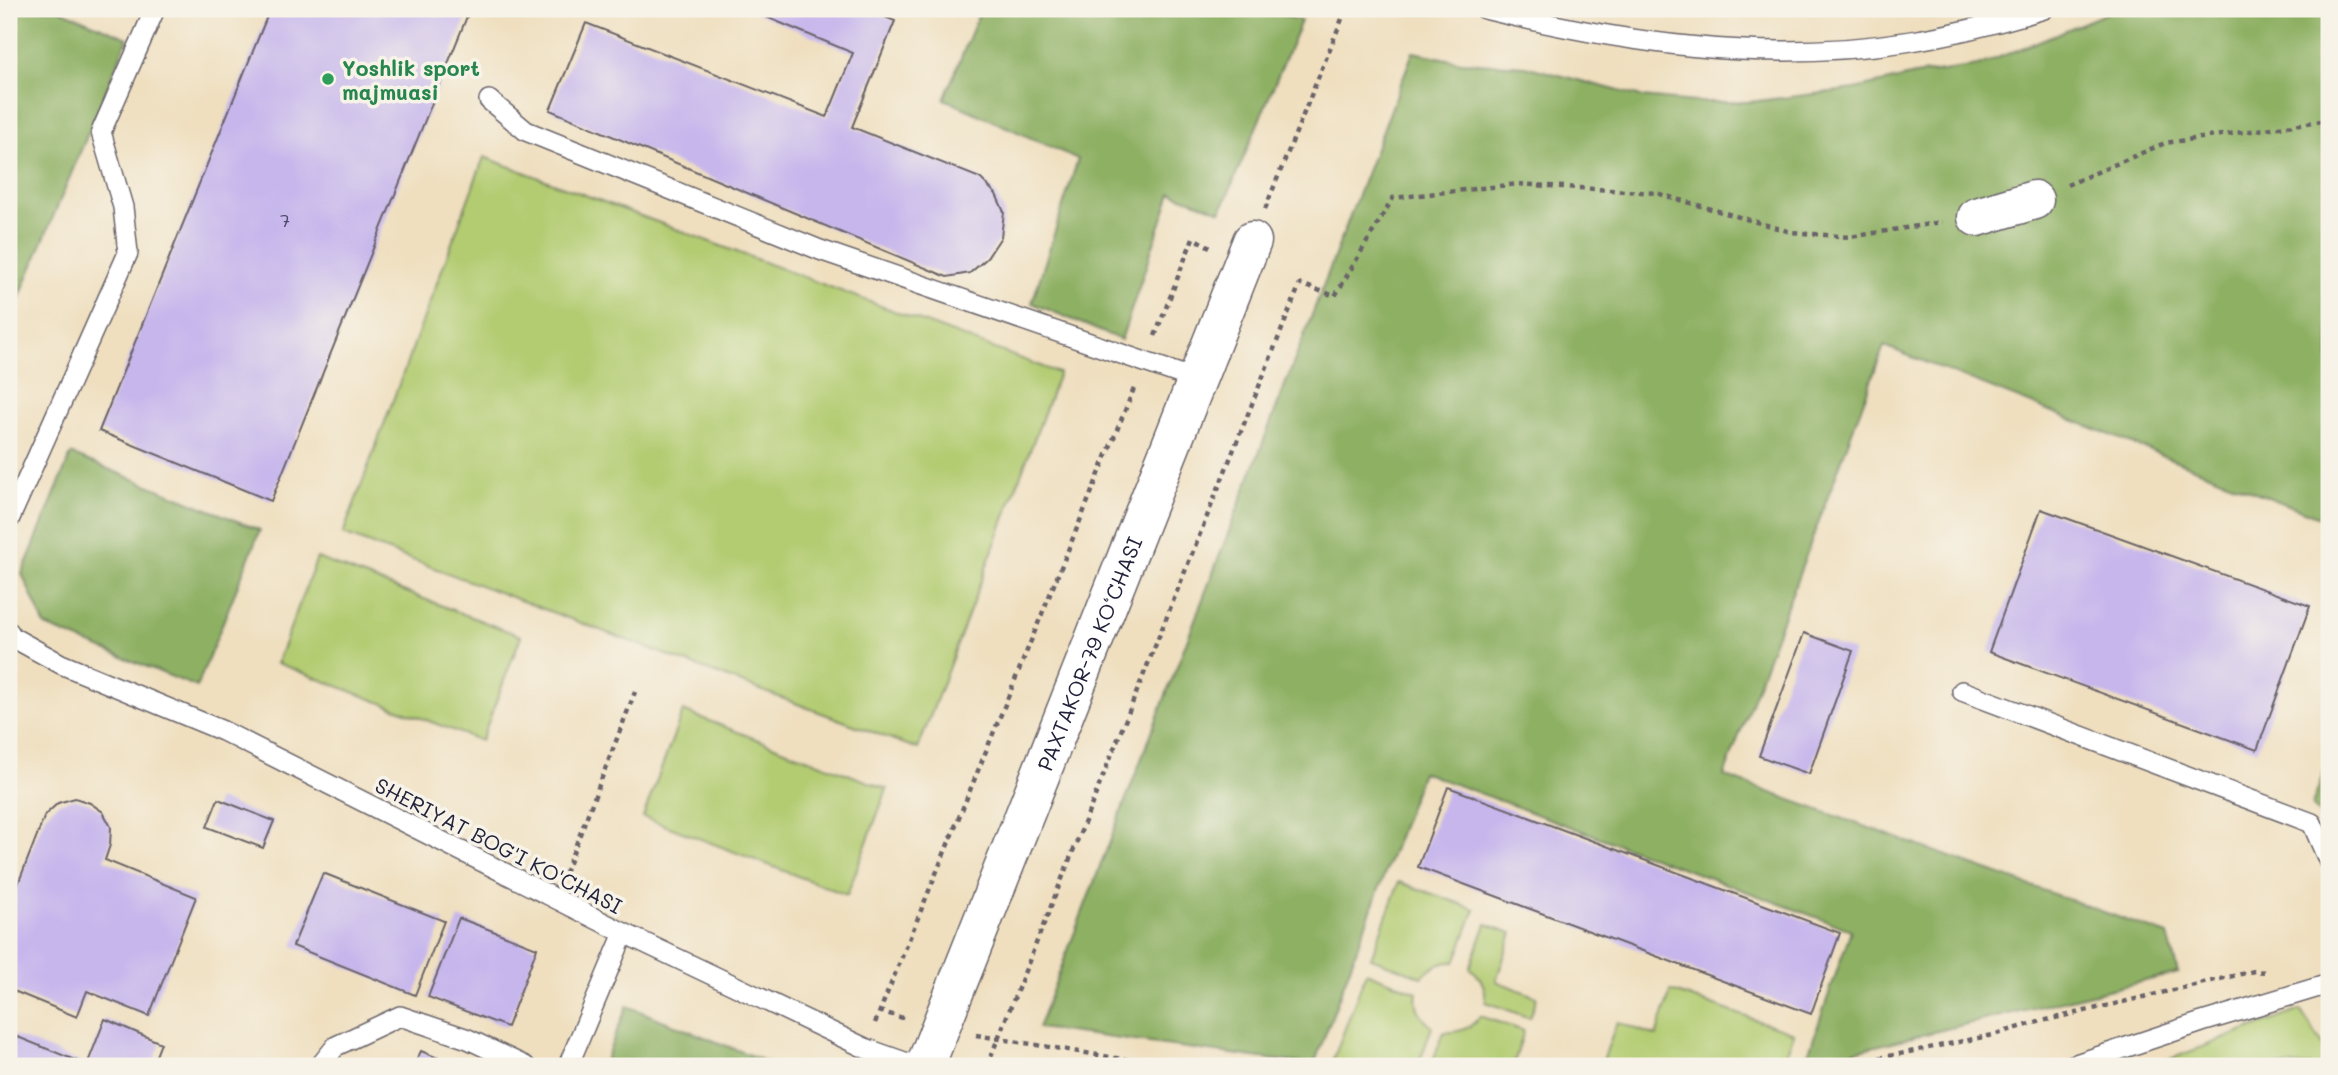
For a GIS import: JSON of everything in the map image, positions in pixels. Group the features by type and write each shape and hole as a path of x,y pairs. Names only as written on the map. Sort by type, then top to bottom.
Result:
{"street":[{"path":"1977,217 2034,200"},
{"name":"PAXTAKOR-79 KO‘CHASI","path":"925,1066 1252,241"}],"lane":[{"path":"9,520 128,253 123,207 101,132 155,9"},
{"path":"1485,9 1589,33 1641,41 1695,47 1783,51 1903,43 1959,32 2044,9"},
{"path":"489,100 526,131 820,250 1197,380"},
{"name":"SHERIYAT BOG'I KO'CHASI","path":"9,632 12,637 61,664 223,731 554,900 866,1048 916,1066"},
{"path":"1962,691 2312,823 2329,862"},
{"path":"568,1066 624,933"},
{"path":"2070,1066 2202,1022 2329,984"},
{"path":"320,1066 336,1046 400,1016 468,1039 525,1066"}],"path":[{"path":"1252,241 1346,9"},
{"path":"2034,200 2165,143 2329,120"},
{"path":"987,1066 1300,284 1335,296 1393,198 1518,184 1656,193 1791,232 1850,237 1977,217"},
{"path":"866,1048 1193,238"},
{"path":"554,900 635,692"},
{"path":"1840,1066 1993,1035 2254,971 2279,973"},
{"path":"880,1011 940,1029 1165,1066"}],"green space":[{"path":"9,9 58,9 128,38 9,322"},
{"path":"981,9 1267,9 1301,21 1221,211 1171,193 1121,340 1032,303 1078,159 944,99"},
{"path":"2117,9 2329,9 2329,521 1884,346 1724,776 2168,935 2178,973 1805,1063 1851,930 1422,772 1314,1065 1038,1028 1413,52 1461,62 1525,66 1642,97 1695,102 1749,102 1855,89 1915,75 1978,66"},
{"path":"484,157 1059,373 918,749 343,534"},
{"path":"71,454 260,530 197,687 45,626 22,574"},
{"path":"317,558 521,636 481,741 277,663"},
{"path":"683,711 887,789 847,895 643,817"},
{"path":"2329,758 2329,827 2312,805"},
{"path":"1399,882 1475,909 1455,962 1437,965 1422,977 1371,958"},
{"path":"1486,924 1512,933 1496,981 1537,997 1530,1018 1486,1002 1482,983 1470,968"},
{"path":"1366,972 1417,992 1419,1012 1432,1027 1418,1066 1331,1066"},
{"path":"1671,991 1794,1033 1782,1066 1601,1066 1617,1022 1656,1036"},
{"path":"627,1006 777,1066 603,1066"},
{"path":"2300,1010 2329,1054 2329,1066 2152,1066"},
{"path":"1480,1016 1524,1031 1513,1066 1431,1066 1444,1032 1464,1029"}],"building":[{"path":"270,9 470,9 271,501 99,431"},
{"path":"747,9 865,9 895,21 852,127 980,178 996,194 1004,212 1001,237 987,258 970,273 947,277 550,110 586,23 827,117 853,53"},
{"path":"2041,509 2310,606 2257,750 1989,652"},
{"path":"1804,633 1853,651 1809,774 1759,756"},
{"path":"1448,787 1840,933 1811,1014 1418,867"},
{"path":"75,798 90,803 103,812 111,827 110,845 105,860 196,897 149,1016 87,991 77,1017 9,989 9,907 45,815 58,803"},
{"path":"218,799 274,821 263,848 207,827"},
{"path":"323,873 444,921 415,995 293,946"},
{"path":"459,918 537,948 507,1027 428,997"},
{"path":"105,1019 161,1043 152,1066 9,1066 9,1045 13,1035 87,1065"},
{"path":"421,1051 457,1066 414,1066"}],"place":[{"name":"Yoshlik sport majmuasi","path":"328,79"}]}
